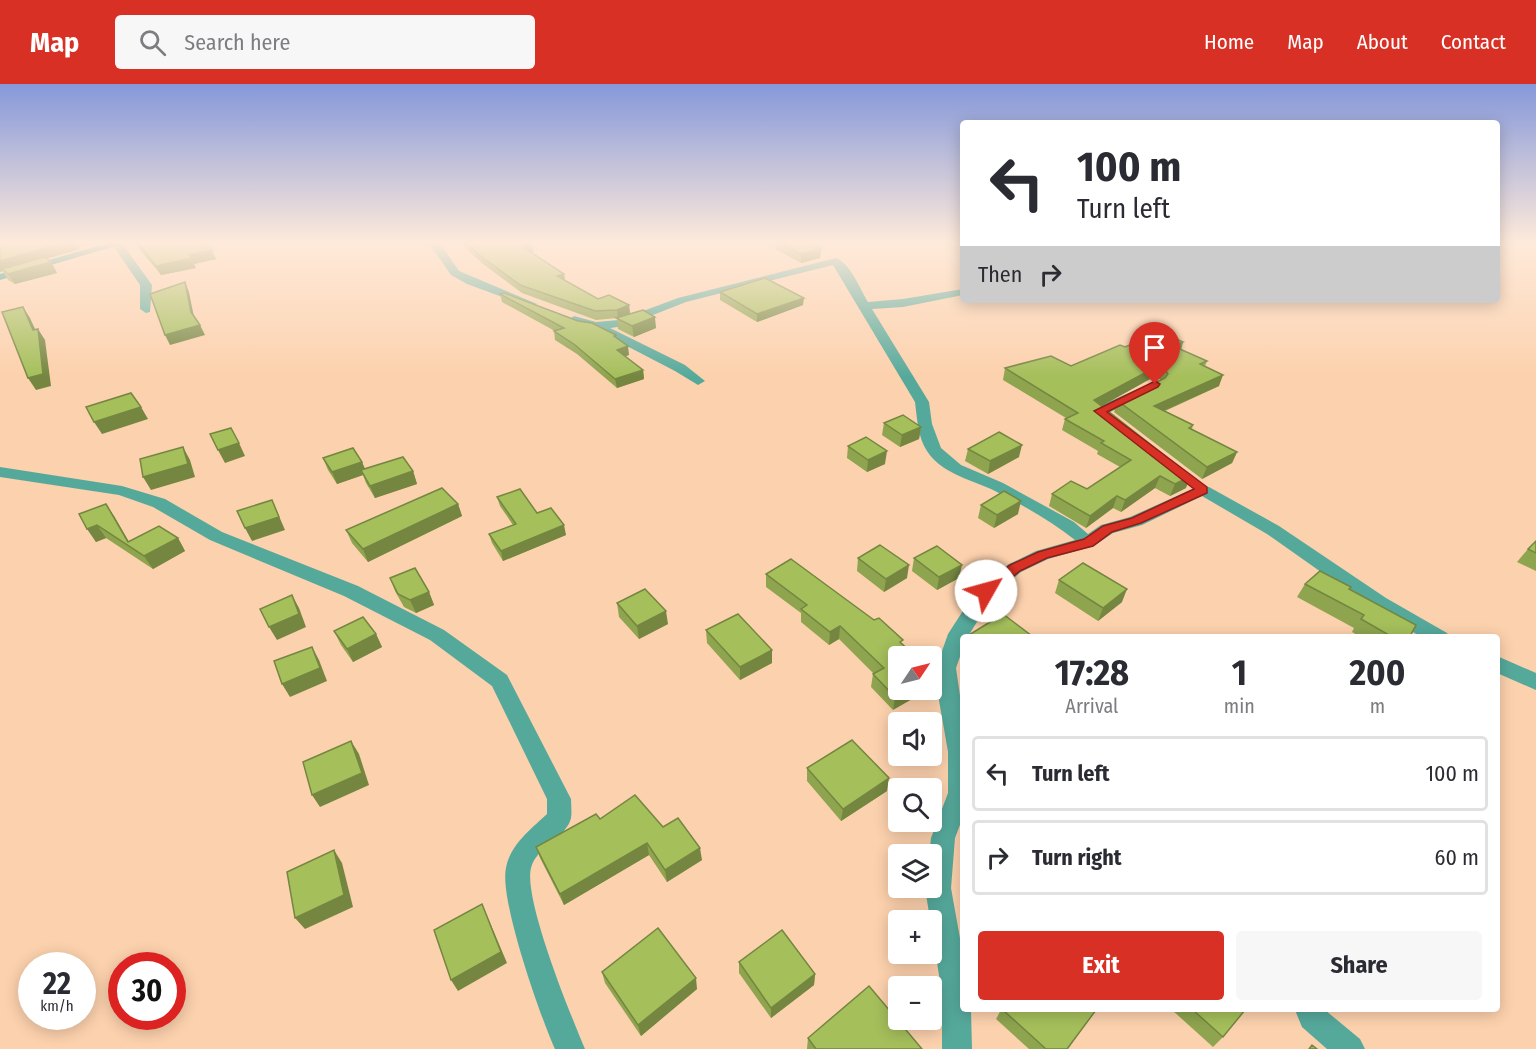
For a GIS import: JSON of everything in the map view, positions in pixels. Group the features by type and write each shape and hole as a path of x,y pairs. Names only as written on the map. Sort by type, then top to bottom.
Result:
{"street":[{"path":"146,287 146,309"},
{"path":"487,287 584,324 596,326 621,323 682,300 727,287"},
{"path":"853,287 922,402 925,424 934,450 955,468 997,486 1068,526 1088,543"},
{"path":"864,306 903,303 960,293"},
{"path":"596,326 680,368 698,381"},
{"path":"1128,433 1100,411 1155,384"},
{"path":"0,472 122,491 159,503 216,536 351,591 437,635 500,681 559,799 559,818 528,848 518,867 519,900 559,1025 570,1049"},
{"path":"957,1049 956,994 938,888 943,838 960,793 959,752 947,689 946,668 958,634 986,591 1015,568 1042,555 1088,543 1107,529 1136,520 1198,486 1273,530 1379,603 1431,634"},
{"path":"1500,665 1536,682"},
{"path":"1310,1012 1312,1017 1350,1049"}],"building":[{"path":"170,287 186,287 191,312 200,325 165,335 150,294"},
{"path":"526,287 577,287 598,299 609,295 629,305 617,310 595,311"},
{"path":"736,287 783,287 804,298 757,314 720,292"},
{"path":"504,293 578,321 592,323 616,335 614,336 628,346 617,350 643,370 615,379 575,345 554,331 564,328 500,294"},
{"path":"23,307 33,330 38,329 43,374 28,378 2,312"},
{"path":"643,310 655,317 632,326 616,318"},
{"path":"1161,332 1183,342 1173,346 1207,361 1200,364 1223,375 1154,406 1193,425 1189,428 1237,452 1207,467 1118,401 1165,378 1168,374 1164,368 1154,368 1094,400 1191,476 1175,484 1160,476 1125,500 1117,496 1090,516 1052,494 1071,481 1087,489 1131,460 1101,443 1104,441 1065,419 1078,413 1005,368 1051,356 1071,366 1120,345 1125,347"},
{"path":"131,393 141,407 94,422 86,407"},
{"path":"903,415 921,427 902,435 884,423"},
{"path":"231,428 239,443 218,450 210,434"},
{"path":"999,432 1022,445 990,461 968,449"},
{"path":"866,437 887,451 868,460 848,446"},
{"path":"183,447 188,464 143,477 140,459"},
{"path":"353,448 362,462 332,472 323,458"},
{"path":"403,457 413,471 370,486 361,470"},
{"path":"442,488 458,504 363,549 346,530"},
{"path":"520,489 537,513 551,508 564,525 501,551 489,534 516,524 497,497"},
{"path":"1004,491 1021,501 997,515 981,505"},
{"path":"272,500 279,517 245,528 237,511"},
{"path":"106,504 128,542 159,526 178,538 144,556 97,525 87,529 79,514"},
{"path":"1536,541 1536,553 1528,549"},
{"path":"880,545 909,565 886,579 858,558"},
{"path":"937,546 962,565 939,577 914,558"},
{"path":"791,559 874,620 879,618 903,640 900,642 904,646 888,646 888,690 873,674 884,668 840,626 830,632 801,609 807,605 766,574"},
{"path":"1083,563 1127,589 1103,608 1059,580"},
{"path":"415,568 429,592 410,600 398,594 390,578"},
{"path":"1320,571 1416,625 1411,634 1387,634 1361,619 1364,615 1305,584"},
{"path":"645,589 666,611 637,626 617,603"},
{"path":"292,595 299,614 269,627 260,609"},
{"path":"738,614 772,650 740,667 706,630"},
{"path":"1003,614 1029,634 971,634"},
{"path":"363,617 376,634 347,649 334,631"},
{"path":"312,647 320,668 282,684 274,661"},
{"path":"852,740 889,778 843,809 807,768"},
{"path":"351,741 362,773 312,795 303,762"},
{"path":"635,795 663,827 678,818 700,848 665,870 647,843 560,894 536,847 596,814 600,819"},
{"path":"334,850 344,895 295,918 287,872"},
{"path":"482,904 501,952 451,980 434,930"},
{"path":"658,928 696,978 638,1025 602,972"},
{"path":"782,930 815,974 771,1008 739,962"},
{"path":"869,986 888,1009 888,1030 906,1030 922,1049 816,1049 808,1038"},
{"path":"1005,1012 1095,1012 1067,1049 1046,1049"},
{"path":"1195,1012 1243,1012 1223,1037"}],"route":[{"path":"986,591 1015,568 1042,555 1088,543 1107,529 1136,520 1203,490 1100,411 1155,384"}]}
